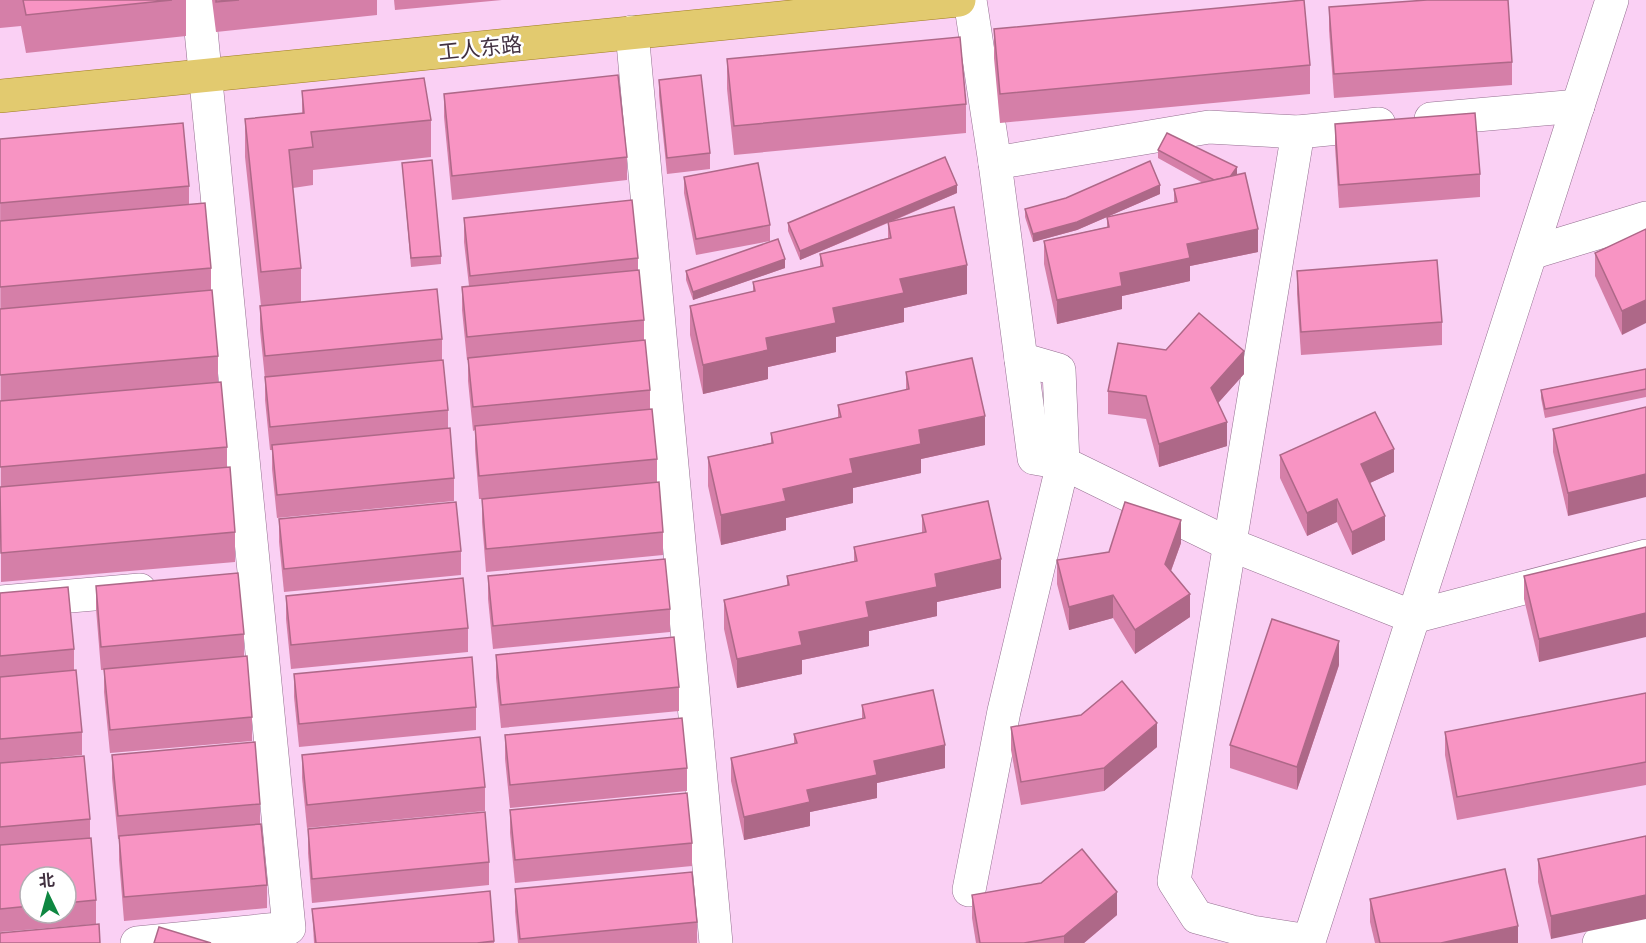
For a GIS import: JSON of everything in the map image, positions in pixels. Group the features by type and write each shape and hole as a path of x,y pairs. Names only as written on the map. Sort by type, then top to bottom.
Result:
{"main road":[{"name":"工人东路","path":"0,96 887,4 960,0"}],"street":[{"path":"137,943 289,928 198,0"},
{"path":"970,0 995,164 1034,459 1063,463 1229,544 1413,617 1646,556"},
{"path":"1298,132 1174,881 1197,917 1252,932 1310,942 1612,0"},
{"path":"632,32 716,943"},
{"path":"995,164 1209,127 1298,132 1578,106"},
{"path":"1531,253 1646,218"},
{"path":"969,890 1004,711 1063,463"},
{"path":"220,583 255,580"},
{"path":"0,602 174,587"},
{"path":"1599,943 1646,932"}],"building":[{"path":"23,0 172,0 26,15"},
{"path":"216,0 239,0 216,2"},
{"path":"1304,0 1310,65 1000,94 994,29"},
{"path":"1427,0 1508,0 1512,62 1334,74 1329,7"},
{"path":"960,37 966,104 734,126 727,59"},
{"path":"618,75 627,157 452,176 444,94"},
{"path":"701,75 710,153 667,158 659,80"},
{"path":"424,78 431,120 311,132 313,147 289,150 301,268 261,272 245,119 304,113 302,91"},
{"path":"1475,113 1480,174 1339,185 1335,124"},
{"path":"183,123 189,186 0,203 0,139"},
{"path":"1167,133 1237,167 1230,177 1214,180 1158,150"},
{"path":"945,157 957,185 800,251 788,223"},
{"path":"432,160 441,256 411,258 402,163"},
{"path":"1150,161 1160,185 1077,222 1033,234 1025,209 1066,198"},
{"path":"758,163 770,225 696,239 684,177"},
{"path":"1245,173 1258,229 1187,244 1190,258 1120,273 1122,286 1057,300 1044,241 1109,227 1107,217 1177,202 1174,189"},
{"path":"632,200 638,258 470,276 464,218"},
{"path":"205,203 211,268 0,287 0,221"},
{"path":"954,207 967,265 900,279 904,293 833,308 836,323 766,338 768,350 703,365 690,306 755,291 753,282 823,266 820,254 891,238 888,222"},
{"path":"1646,229 1646,300 1622,311 1595,253"},
{"path":"778,239 785,259 693,292 686,271"},
{"path":"1437,260 1442,322 1301,332 1297,271"},
{"path":"639,270 644,320 467,337 462,287"},
{"path":"437,289 442,339 265,356 260,306"},
{"path":"212,290 218,356 0,375 0,309"},
{"path":"1199,313 1244,351 1211,388 1227,422 1159,444 1146,396 1108,391 1118,343 1166,350"},
{"path":"645,340 650,390 473,407 468,358"},
{"path":"972,358 985,416 919,430 921,444 850,459 853,473 783,489 786,501 721,515 708,457 773,443 771,433 841,417 838,405 909,389 906,372"},
{"path":"443,360 448,410 270,427 265,377"},
{"path":"1646,369 1646,389 1545,409 1541,390"},
{"path":"221,382 227,447 0,467 0,401"},
{"path":"1646,407 1646,474 1568,493 1553,429"},
{"path":"652,409 657,459 479,476 475,426"},
{"path":"1375,412 1394,449 1361,464 1385,516 1352,532 1337,499 1307,513 1280,455"},
{"path":"450,428 454,478 277,495 272,445"},
{"path":"230,467 235,532 1,553 0,487"},
{"path":"659,482 663,532 486,549 482,499"},
{"path":"988,501 1001,559 935,574 937,587 866,602 869,617 799,632 802,645 737,659 724,600 789,585 787,576 857,561 854,547 926,532 922,515"},
{"path":"456,502 461,551 284,569 279,519"},
{"path":"1125,502 1181,520 1165,564 1190,594 1135,630 1113,595 1069,607 1057,560 1109,552"},
{"path":"1646,547 1646,613 1539,639 1524,576"},
{"path":"665,559 670,609 493,626 488,576"},
{"path":"238,573 244,634 101,647 96,586"},
{"path":"463,578 468,628 291,645 286,596"},
{"path":"68,587 74,649 0,656 0,593"},
{"path":"1272,619 1339,641 1297,767 1230,745"},
{"path":"674,637 679,687 501,705 496,655"},
{"path":"247,656 252,717 110,730 104,669"},
{"path":"472,657 476,707 299,724 294,674"},
{"path":"76,670 82,732 0,739 0,677"},
{"path":"1122,681 1157,723 1104,768 1021,782 1011,727 1081,715"},
{"path":"933,690 945,745 874,761 877,775 807,790 810,802 744,817 731,758 797,743 794,734 865,718 862,705"},
{"path":"1646,693 1646,762 1457,797 1445,732"},
{"path":"682,718 687,768 510,785 505,735"},
{"path":"480,737 485,787 307,805 302,755"},
{"path":"255,742 260,804 118,816 112,755"},
{"path":"84,756 90,819 0,827 0,763"},
{"path":"687,793 692,843 515,860 510,810"},
{"path":"485,812 489,862 312,879 308,829"},
{"path":"261,824 267,885 124,897 119,836"},
{"path":"1646,836 1646,895 1551,916 1538,859"},
{"path":"91,838 96,900 78,902 78,865 18,865 18,907 0,909 0,845"},
{"path":"1082,849 1117,892 1064,936 1024,943 980,943 972,895 1041,883"},
{"path":"1505,869 1518,926 1441,943 1380,943 1370,899"},
{"path":"692,872 697,922 520,939 515,889"},
{"path":"490,891 494,941 477,943 316,943 312,909"},
{"path":"99,924 100,943 0,943 0,933"},
{"path":"159,927 211,943 154,943"}]}
